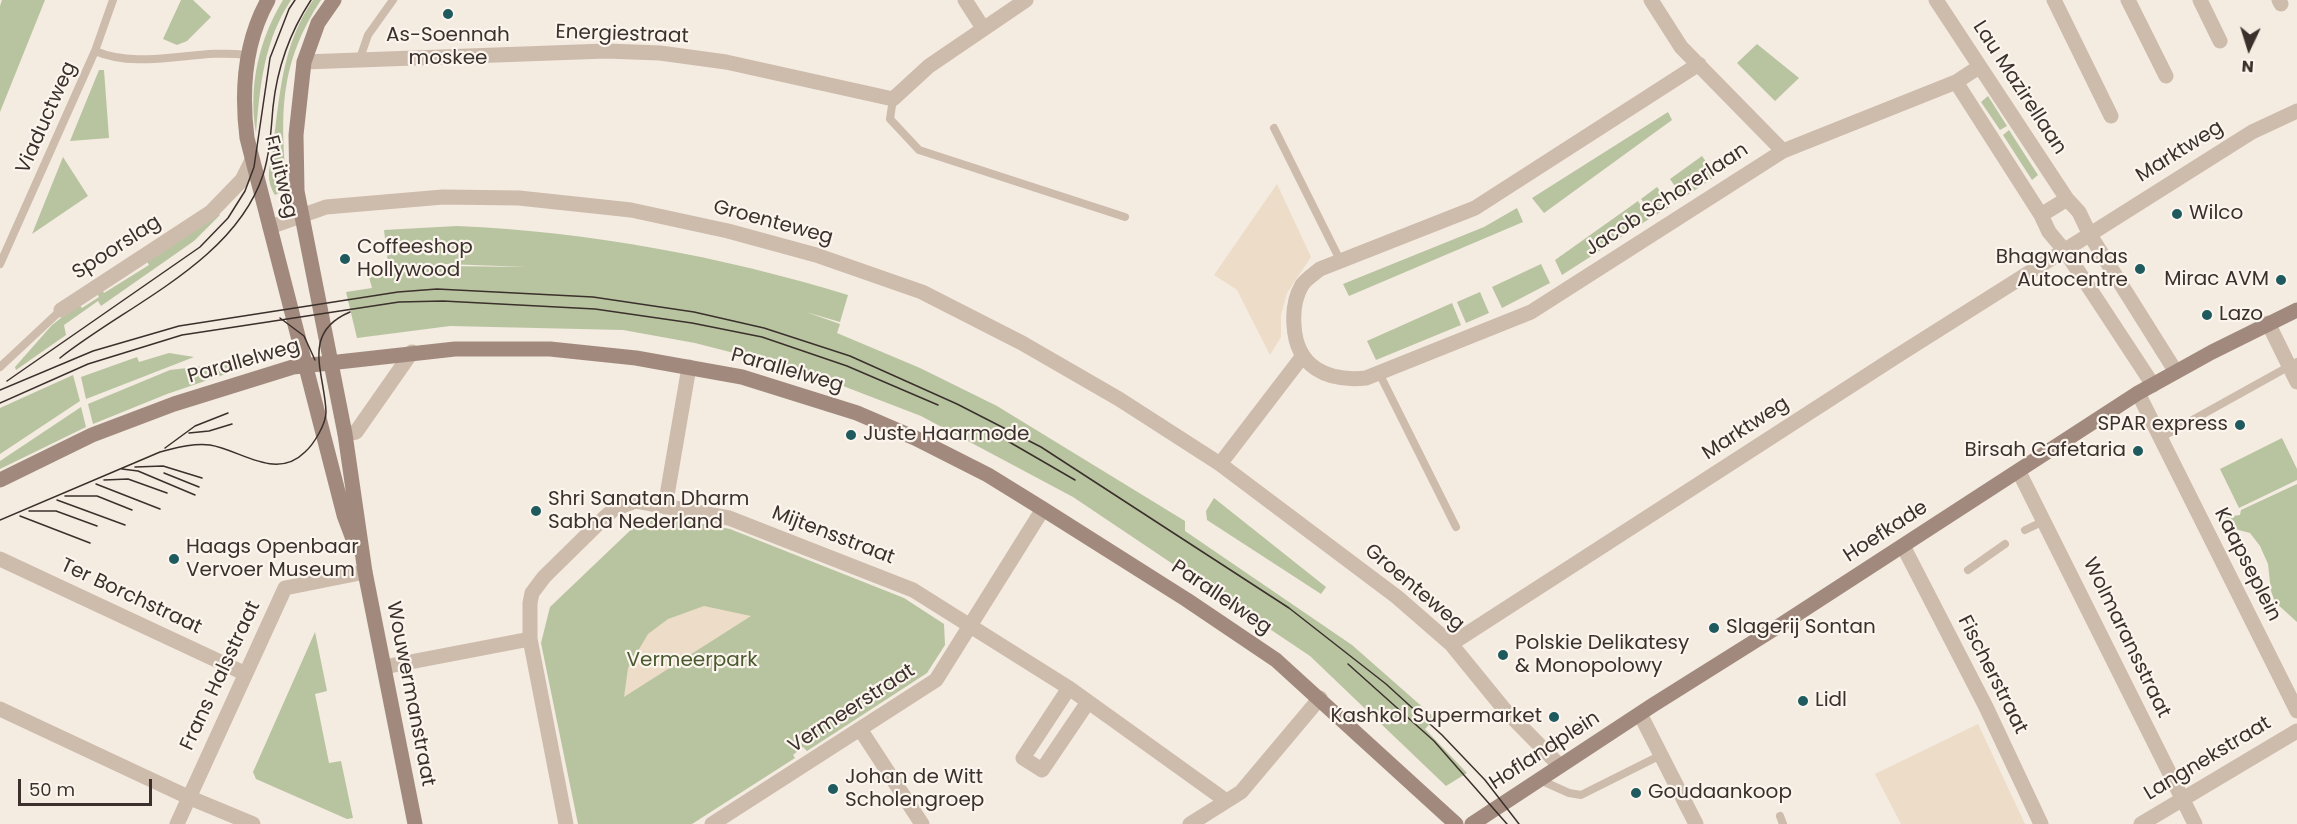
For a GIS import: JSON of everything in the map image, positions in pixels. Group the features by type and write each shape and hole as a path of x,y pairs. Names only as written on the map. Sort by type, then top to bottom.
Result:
{"street":[{"name":"Fruitweg","path":"268,0 246,55 244,111 252,160 307,365"},
{"name":"Fruitweg","path":"331,363 300,215 296,135 304,62 318,23 334,0"},
{"path":"965,0 982,28"},
{"path":"893,99 929,66 1026,0"},
{"path":"1651,0 1681,47 1784,151"},
{"name":"Lau Mazirellaan","path":"1936,0 2067,199 2079,212 2090,235"},
{"path":"2054,0 2111,116"},
{"path":"2128,0 2166,76"},
{"path":"2200,0 2220,41"},
{"name":"Energiestraat","path":"304,62 359,62 606,51 660,53 726,62 893,99"},
{"path":"1220,464 1302,357 1297,346 1293,314 1301,279 1340,260 1475,208 1700,64"},
{"name":"Jacob Schorerlaan","path":"1302,357 1318,370 1332,376 1350,379 1379,374 1531,312 1784,151 1956,82 1979,67"},
{"path":"1956,82 2041,215 2049,232 2065,250 2153,385 2268,323 2297,310"},
{"name":"Marktweg","path":"1451,644 2252,132 2297,111"},
{"name":"Spoorslag","path":"61,310 211,212 243,180 252,160"},
{"name":"Groenteweg","path":"270,227 326,207 443,197 519,198 631,210 805,252 932,297 1022,343 1119,399 1220,464 1397,597 1451,644 1504,709 1560,766"},
{"path":"2041,215 2067,199"},
{"path":"2090,235 2176,372"},
{"path":"2268,323 2293,364 2297,382"},
{"name":"Parallelweg","path":"0,480 92,435 272,372 307,365 455,348 550,349 636,358 742,377 857,413 915,438 988,475 1043,509 1188,600 1276,660 1456,824"},
{"path":"345,434 356,432 412,352"},
{"name":"Wouwermanstraat","path":"331,363 345,434 365,572 415,824"},
{"name":"Wouwermanstraat","path":"307,365 344,515 365,572"},
{"path":"665,507 689,367"},
{"name":"Hoefkade","path":"1640,714 2153,385"},
{"name":"Kaapseplein","path":"2138,393 2297,711"},
{"name":"Wolmaransstraat","path":"2019,472 2195,824"},
{"name":"Mijtensstraat","path":"566,824 530,639 532,593 601,521 624,503 636,501 729,518 913,590 1069,688 1225,800"},
{"name":"Vermeerstraat","path":"712,824 936,680 1043,509"},
{"name":"Fischerstraat","path":"1903,546 1986,707 2041,824"},
{"name":"Ter Borchstraat","path":"0,559 244,673"},
{"name":"Frans Halsstraat","path":"177,824 244,673 285,588 365,572"},
{"path":"384,667 530,639"},
{"path":"1069,688 1023,758 1042,770 1088,702"},
{"path":"1190,824 1241,792 1320,698"},
{"path":"0,709 188,797 253,824"},
{"path":"1640,714 1696,824"},
{"name":"Hoflandplein","path":"1479,822 1640,714"},
{"path":"860,729 922,824"},
{"name":"Langnekstraat","path":"2141,824 2297,731"}],"lane":[{"name":"Viaductweg","path":"0,264 95,51 113,0"},
{"path":"359,62 368,35 393,0"},
{"name":"Viaductweg","path":"95,51 113,58 136,60 222,53 246,55"},
{"path":"893,99 890,120 919,150 1125,217"},
{"path":"1274,129 1340,260"},
{"name":"Spoorslag","path":"0,367 61,310"},
{"path":"2160,438 2293,364"},
{"path":"1379,374 1456,527"},
{"path":"2025,530 2044,521"},
{"path":"1968,570 2005,544"},
{"path":"1540,779 1569,793 1581,795 1661,754"}],"green space":[{"path":"2,0 45,0 0,112 0,6"},
{"path":"181,0 193,0 211,17 187,41 177,45 163,39"},
{"path":"283,0 291,0 269,47 259,98 256,133 253,98 258,64 268,31"},
{"path":"313,0 321,0 297,46 286,91 283,137 287,189 275,195 270,183 269,171 284,70 295,34"},
{"path":"1757,44 1799,78 1775,101 1737,63"},
{"path":"99,70 104,70 109,138 70,141"},
{"path":"1988,96 2007,126 2000,130 1981,102"},
{"path":"1668,112 1672,120 1544,213 1532,198"},
{"path":"2009,130 2038,175 2032,180 2003,135"},
{"path":"1702,156 1716,176 1683,198 1670,179"},
{"path":"63,157 88,196 32,234"},
{"path":"1657,187 1671,206 1654,216 1641,199"},
{"path":"1638,201 1649,219 1562,275 1555,260"},
{"path":"1517,208 1523,222 1349,296 1343,284 1484,227"},
{"path":"215,212 220,215 194,241 101,306 98,301 64,325 66,335 16,370 15,367 52,325 79,304 82,308 99,297 97,293 102,289 104,293 149,265 146,260"},
{"path":"457,226 557,234 655,248 752,269 848,295 840,322 806,312 840,324 837,333 920,368 997,406 1185,521 1185,531 1352,645 1435,718 1425,729 1467,773 1446,786 1310,656 1073,497 921,416 804,371 695,343 623,330 450,326 357,338 346,292 372,288 369,277 443,266 527,267 446,264 389,272 384,230"},
{"path":"1541,264 1550,283 1502,308 1492,287"},
{"path":"1480,292 1489,313 1466,323 1457,302"},
{"path":"1452,303 1461,325 1376,360 1367,341"},
{"path":"169,353 194,357 86,399 81,377 137,357 139,362"},
{"path":"254,360 255,364 167,394 93,424 88,404 170,370"},
{"path":"73,375 80,401 0,454 0,408"},
{"path":"81,407 86,427 0,469 0,461"},
{"path":"2282,438 2297,469 2297,480 2239,508 2220,469"},
{"path":"2297,484 2297,622 2275,602 2271,591 2268,564 2260,546 2250,533 2231,528 2226,517 2240,515 2241,510"},
{"path":"1214,498 1326,587 1321,594 1207,520 1206,511"},
{"name":"Vermeerpark","path":"677,519 730,529 904,598 944,624 945,645 927,673 807,751 803,747 793,755 795,758 692,824 578,824 541,643 550,607 638,523 654,520 675,524"},
{"path":"315,632 327,691 315,694 329,763 341,761 353,818 347,819 256,779 253,772"}],"shaded area":[{"path":"1277,184 1311,257 1287,293 1281,315 1281,337 1270,355 1237,290 1214,275"},
{"path":"704,606 751,616 624,697 628,668 648,634 668,619"},
{"path":"1978,724 2025,824 1901,824 1875,774"}],"tram line":[{"path":"7,381 200,247 228,218 245,191 254,167 270,58 289,9 295,0"},
{"path":"60,358 176,279 204,257 229,233 249,206 265,167 281,65 291,38 311,0"},
{"path":"0,390 93,351 179,326 398,292 437,289 593,297 694,312 764,328 850,356 957,404 1041,447 1289,608 1386,684 1442,735 1485,780 1519,824"},
{"path":"0,403 88,364 182,335 399,302 443,301 595,309 692,323 762,337 847,366 938,405"},
{"path":"0,520 160,452 178,448 210,445 270,464 282,464 294,460 312,444 322,428 325,417 325,398 319,356 320,343 325,331 335,321 350,312"},
{"path":"280,318 304,336 315,360"},
{"path":"165,448 195,426 228,413"},
{"path":"189,433 209,431 232,424"},
{"path":"992,432 1075,480"},
{"path":"135,467 163,466 202,478"},
{"path":"122,469 138,471 195,495"},
{"path":"164,473 199,487"},
{"path":"104,480 128,479 167,493"},
{"path":"96,484 160,509"},
{"path":"65,496 97,496 132,510"},
{"path":"57,500 125,525"},
{"path":"29,511 56,511 97,526"},
{"path":"20,516 90,543"},
{"path":"1348,664 1434,741 1507,824"}],"place":[{"name":"As-Soennah moskee","path":"448,14"},
{"name":"Wilco","path":"2177,214"},
{"name":"Coffeeshop Hollywood","path":"345,259"},
{"name":"Bhagwandas Autocentre","path":"2140,269"},
{"name":"Mirac AVM","path":"2281,280"},
{"name":"Lazo","path":"2207,315"},
{"name":"SPAR express","path":"2240,425"},
{"name":"Juste Haarmode","path":"851,435"},
{"name":"Birsah Cafetaria","path":"2138,451"},
{"name":"Shri Sanatan Dharm Sabha Nederland","path":"536,511"},
{"name":"Haags Openbaar Vervoer Museum","path":"174,559"},
{"name":"Slagerij Sontan","path":"1714,628"},
{"name":"Polskie Delikatesy & Monopolowy","path":"1503,655"},
{"name":"Lidl","path":"1803,701"},
{"name":"Kashkol Supermarket","path":"1554,717"},
{"name":"Johan de Witt Scholengroep","path":"833,789"},
{"name":"Goudaankoop","path":"1636,793"}]}
